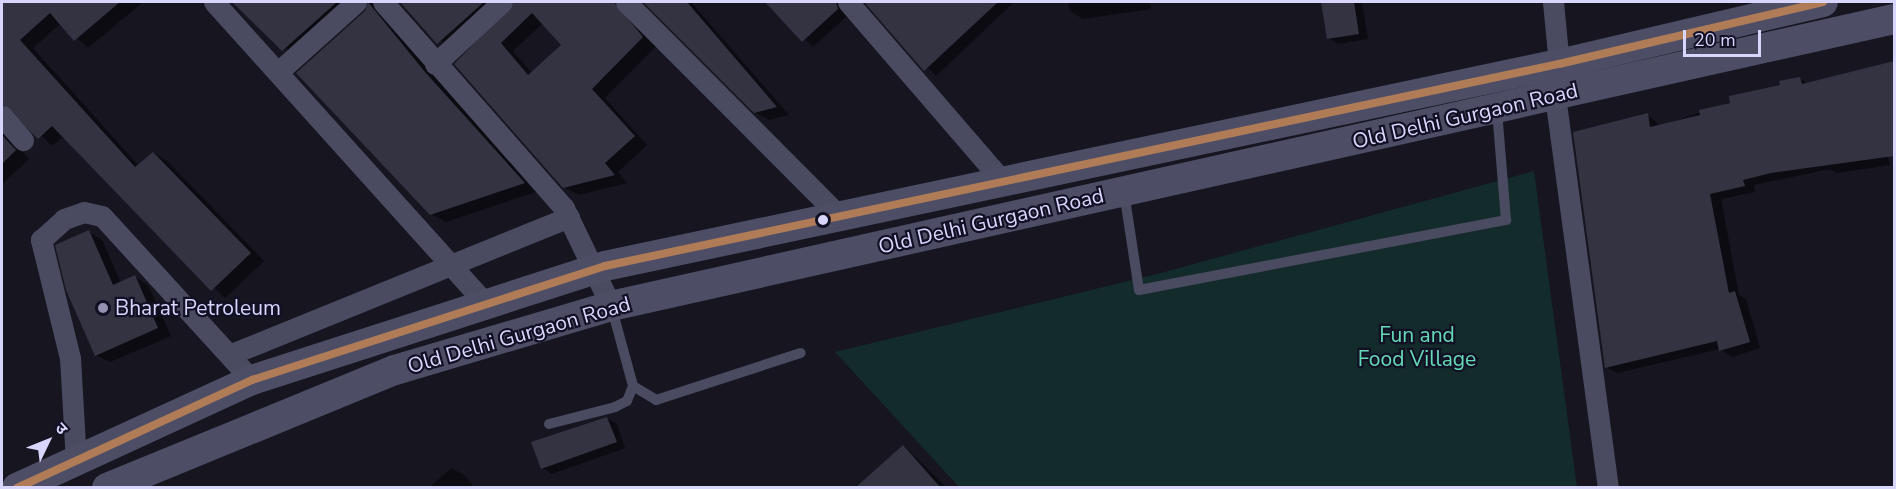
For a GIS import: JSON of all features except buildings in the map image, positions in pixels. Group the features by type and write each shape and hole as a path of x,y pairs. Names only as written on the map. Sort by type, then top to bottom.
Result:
{"main road":[{"name":"Old Delhi Gurgaon Road","path":"17,488 252,380 595,270 1001,179 1559,64 1823,2"},
{"name":"Old Delhi Gurgaon Road","path":"107,488 395,370 611,306 1894,19"}],"street":[{"path":"214,2 488,306"},
{"path":"278,72 356,2"},
{"path":"383,2 569,217 611,306"},
{"path":"435,64 502,2"},
{"path":"626,2 839,216"},
{"path":"848,2 1001,179"},
{"path":"1554,2 1559,64"},
{"path":"1555,96 1608,488"},
{"path":"2,116 23,140"},
{"path":"76,462 70,358 41,240 50,227 84,212 102,216 252,380"},
{"path":"229,355 449,263 569,217"}],"lane":[{"path":"1124,192 1139,290 1506,220 1496,109"},
{"path":"549,424 615,407 627,401 633,386 611,306"},
{"path":"633,386 656,400 801,353"}],"green space":[{"name":"Fun and Food Village","path":"1534,171 1577,487 959,487 835,352 1157,274"}],"transit line":[{"path":"17,488 252,380 605,266 1559,64 1823,2"}],"place":[{"name":"Bharat Petroleum","path":"103,308"}]}
